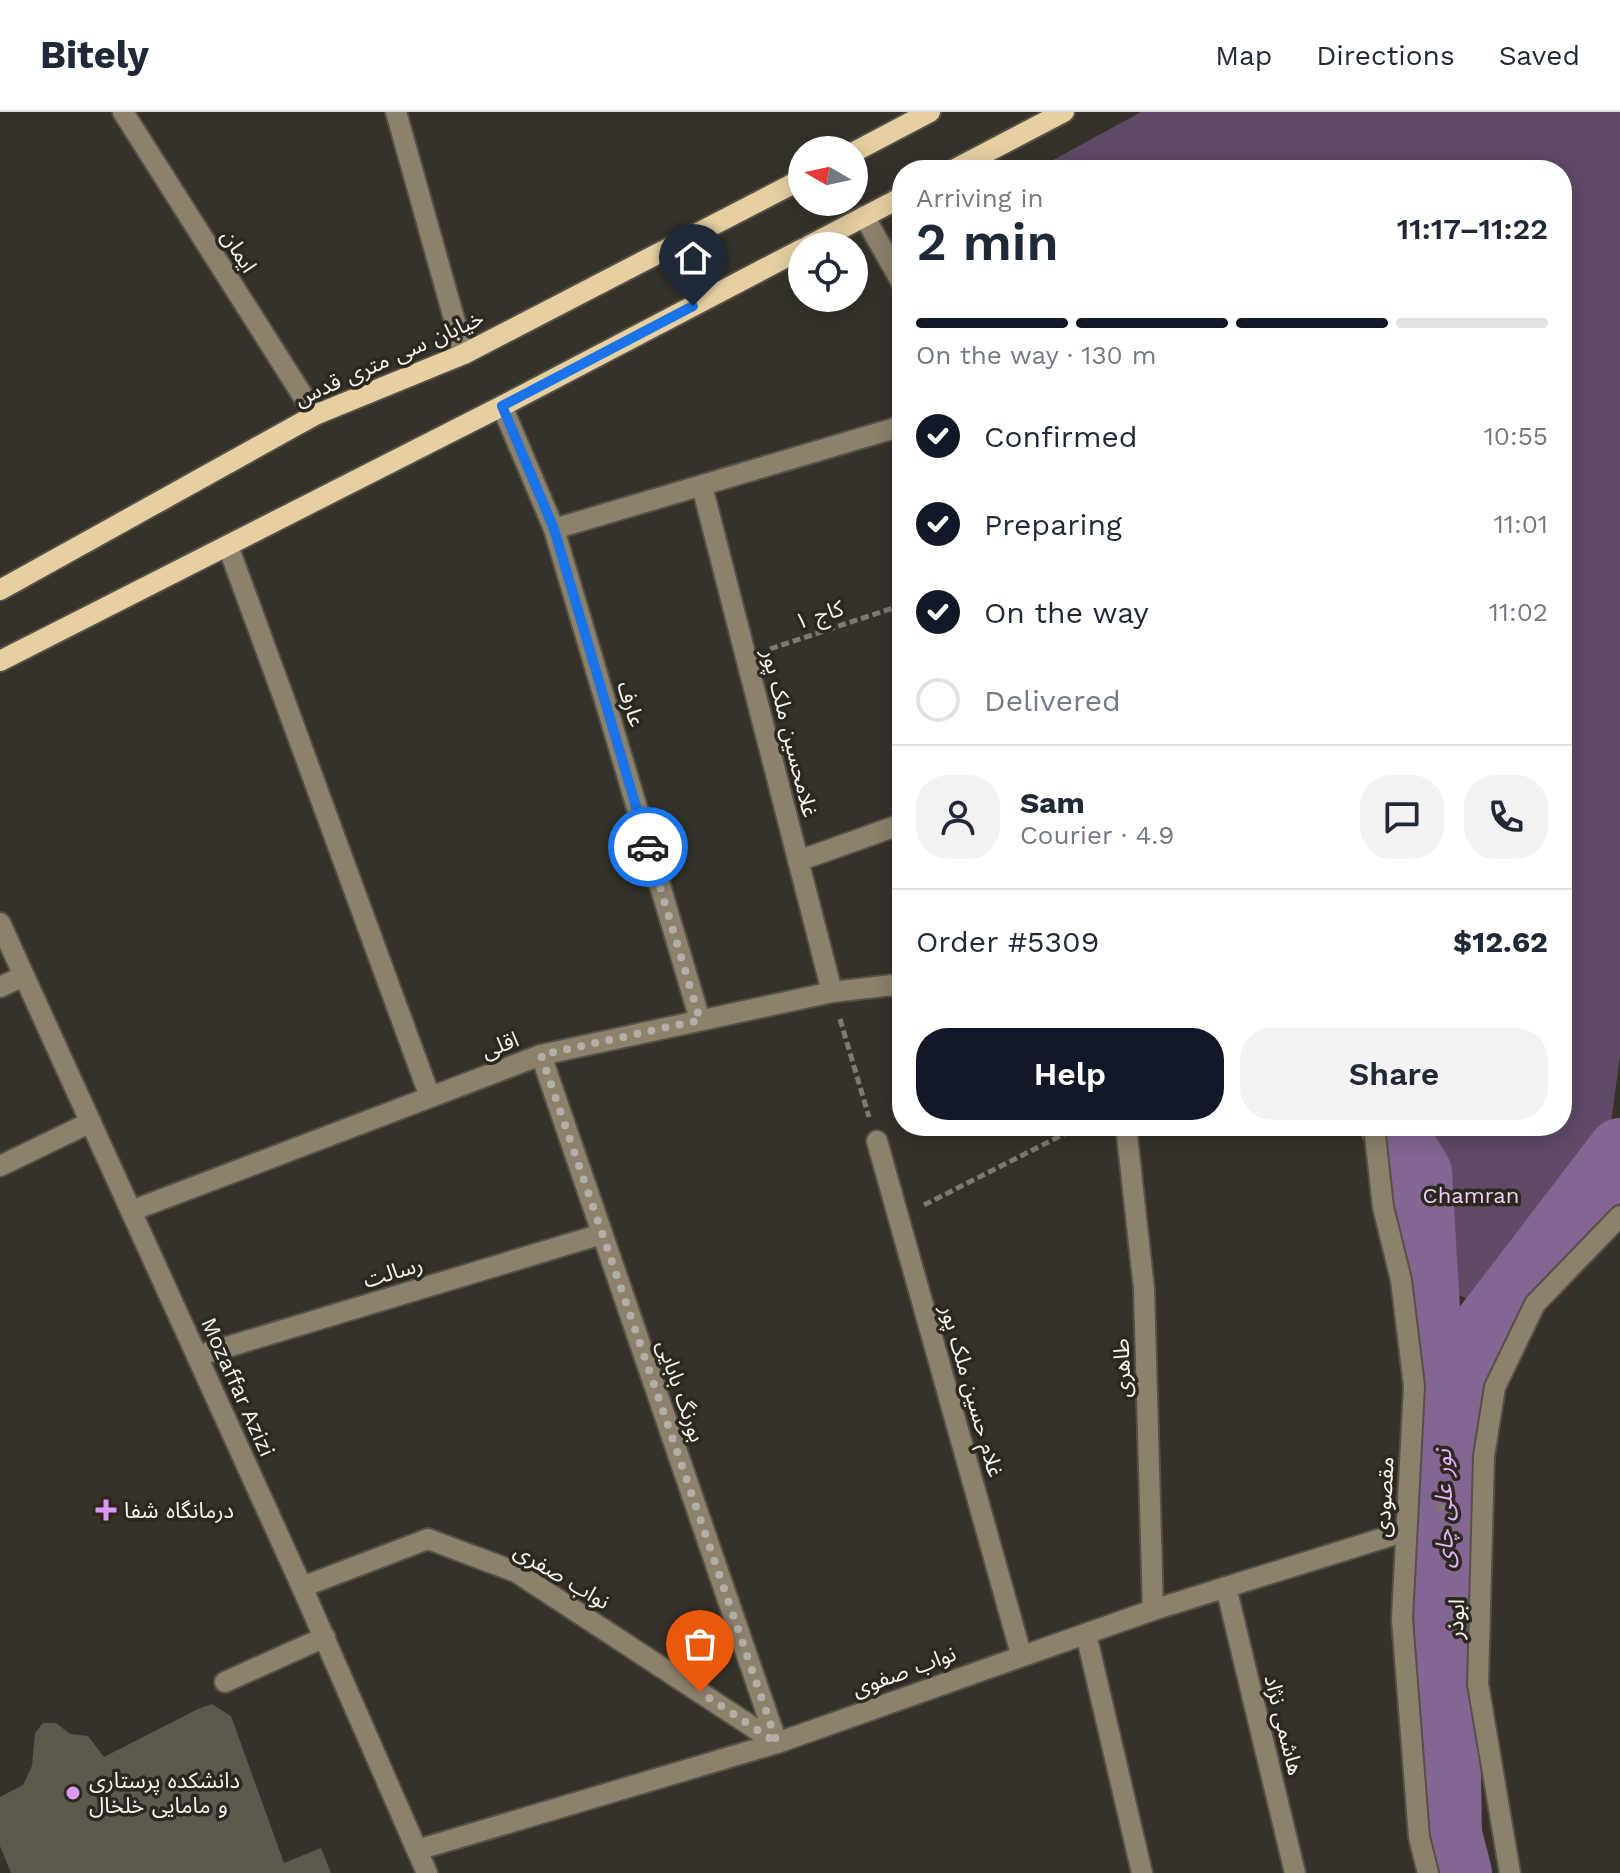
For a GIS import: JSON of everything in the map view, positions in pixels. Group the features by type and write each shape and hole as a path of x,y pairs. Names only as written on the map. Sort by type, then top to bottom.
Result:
{"main road":[{"path":"868,145 930,112"},
{"path":"972,160 1064,112"},
{"name":"خیابان سی متری قدس","path":"0,590 315,415 464,354 788,186"},
{"path":"868,214 892,202"},
{"path":"834,232 864,216"},
{"path":"0,661 502,406 788,256"}],"street":[{"name":"ایمان","path":"123,112 315,415"},
{"path":"396,112 464,354"},
{"path":"864,216 892,265"},
{"name":"عارف","path":"502,406 554,529 700,1020"},
{"path":"554,529 892,429"},
{"name":"غلامحسین ملک پور","path":"702,486 832,992"},
{"path":"228,546 430,1097"},
{"path":"798,861 892,828"},
{"name":"Mozaffar Azizi","path":"0,923 325,1637 427,1873"},
{"path":"0,987 24,976"},
{"name":"اقلی","path":"131,1211 541,1055 832,992 892,985"},
{"name":"بورنگ بابایی","path":"541,1055 777,1743"},
{"path":"0,1166 91,1122"},
{"name":"طاهری","path":"1127,1136 1144,1289 1153,1610"},
{"name":"مقصودی","path":"1375,1136 1383,1207 1401,1280 1414,1386 1402,1619 1419,1837 1428,1873"},
{"name":"غلام حسین ملک پور","path":"877,1141 1021,1654"},
{"name":"ابوذر","path":"1510,1873 1478,1684 1484,1456 1495,1387 1535,1304 1620,1216"},
{"name":"رسالت","path":"197,1356 602,1234"},
{"name":"نواب صفوی","path":"417,1850 777,1743 1021,1654 1406,1531"},
{"name":"نواب صفری","path":"302,1587 428,1539 516,1572 777,1743"},
{"name":"هاشمی نژاد","path":"1226,1587 1295,1873"},
{"path":"1086,1634 1142,1873"},
{"path":"225,1682 325,1637"}],"path":[{"name":"کاج ۱","path":"746,656 892,608"},
{"path":"832,992 877,1141"},
{"path":"898,1218 1060,1136"},
{"path":"1408,1506 1483,1510"}],"green space":[{"name":"Chamran","path":"1141,112 1620,112 1620,1055 1611,1123 1474,1303 1434,1281 1388,1183 1377,1136 1572,1136 1572,160 1053,160"}],"building":[{"path":"212,1704 231,1716 284,1863 321,1848 331,1873 11,1873 0,1846 0,1797 23,1785 32,1766 35,1733 43,1723 56,1723 70,1734 88,1736 104,1757"}],"waterway":[{"path":"1398,1136 1420,1173 1429,1327 1442,1427"},
{"name":"نور علی چای","path":"1460,1873 1450,1834 1443,1439 1480,1333 1620,1150"}],"way so far":[{"path":"648,847 700,1020 541,1055 777,1743 700,1692"}],"place":[{"name":"درمانگاه شفا","path":"106,1510"},
{"name":"دانشکده پرستاری و مامایی خلخال","path":"73,1793"}],"route":[{"path":"648,847 554,529 502,406 693,306"}]}
